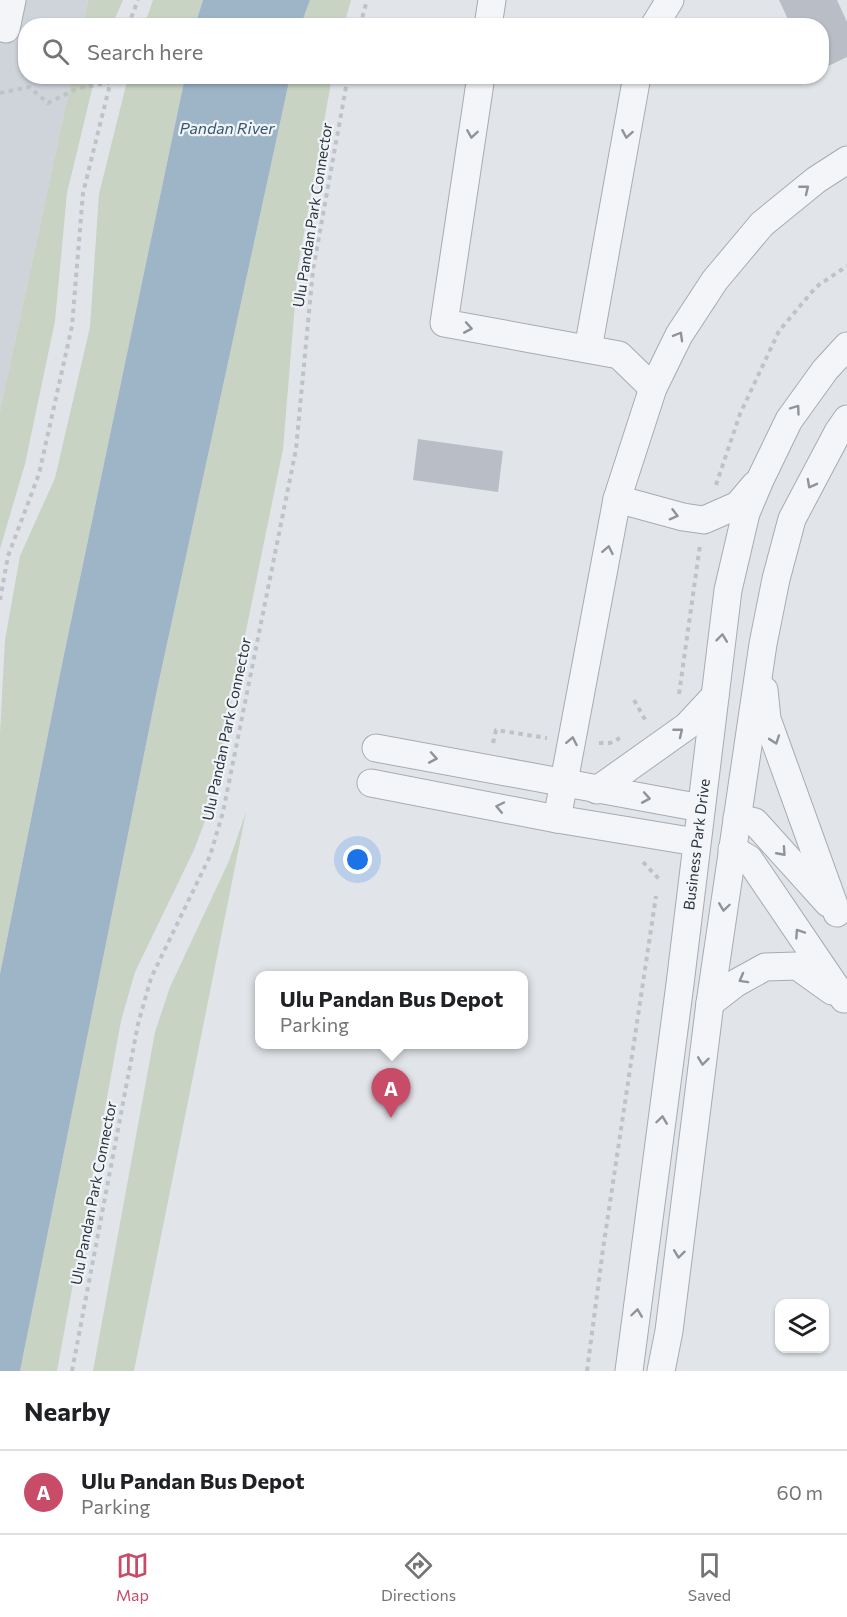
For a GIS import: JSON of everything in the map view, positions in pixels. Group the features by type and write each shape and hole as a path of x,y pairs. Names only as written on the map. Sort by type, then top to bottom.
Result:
{"street":[{"path":"0,27 6,28 12,0"},
{"path":"489,18 492,0"},
{"path":"659,18 670,0"},
{"path":"480,84 444,323 619,355 652,388"},
{"path":"588,349 636,84"},
{"path":"557,819 617,499 652,388 679,335 715,280 755,232 816,180 847,160"},
{"name":"Business Park Drive","path":"629,1371 680,984 728,590 746,513 789,420 825,370 847,346"},
{"path":"661,1371 669,1331 710,1003 732,849 760,662 776,579 792,519 847,419"},
{"path":"617,499 683,517 704,519 738,505 760,480"},
{"path":"760,662 768,719 842,921"},
{"path":"597,790 687,726 715,696"},
{"path":"376,748 701,808"},
{"path":"371,783 557,819 696,842"},
{"path":"737,818 755,822 842,921"},
{"path":"732,849 749,859 845,1002"},
{"path":"710,1003 736,983 765,968 796,966 845,1002"}],"path":[{"path":"131,18 138,0"},
{"path":"362,18 367,0"},
{"path":"0,93 29,87 48,103 76,89 94,84"},
{"path":"0,600 8,556 39,474 72,326 83,193 110,84"},
{"name":"Ulu Pandan Park Connector","path":"72,1371 138,1024 151,978 210,856 223,812 296,449 313,270 347,84"},
{"path":"678,698 704,519 740,414 779,331 816,287 847,266"},
{"path":"634,700 648,724"},
{"path":"638,729 656,720"},
{"path":"489,768 496,730 572,742 610,743 629,733"},
{"path":"641,859 659,879"},
{"path":"588,1371 603,1249 656,896"}],"shaded area":[{"path":"0,0 88,0 84,18 18,18 18,84 70,84 0,411"}],"green space":[{"path":"88,0 123,0 115,18 84,18"},
{"path":"153,0 203,0 197,18 147,18"},
{"path":"310,0 351,0 346,18 304,18"},
{"path":"70,84 93,84 67,193 55,321 25,464 0,549 0,411"},
{"path":"126,84 184,84 62,664 0,974 0,733 5,640 20,556 55,478 90,327 99,194"},
{"path":"288,84 331,84 298,267 283,449 210,808 194,850 135,972 121,1021 57,1371 20,1371 157,690"},
{"path":"246,812 134,1371 93,1371 155,1032 170,987 229,861"}],"water":[{"path":"203,0 310,0 304,18 197,18"},
{"name":"Pandan River","path":"184,84 288,84 157,690 20,1371 0,1371 0,974 62,664"}],"building":[{"path":"779,0 837,0 847,22 847,57 829,66 829,18 787,18"},
{"path":"418,439 503,451 498,492 413,480"}],"place":[{"name":"Ulu Pandan Bus Depot","path":"391,1118"}]}
